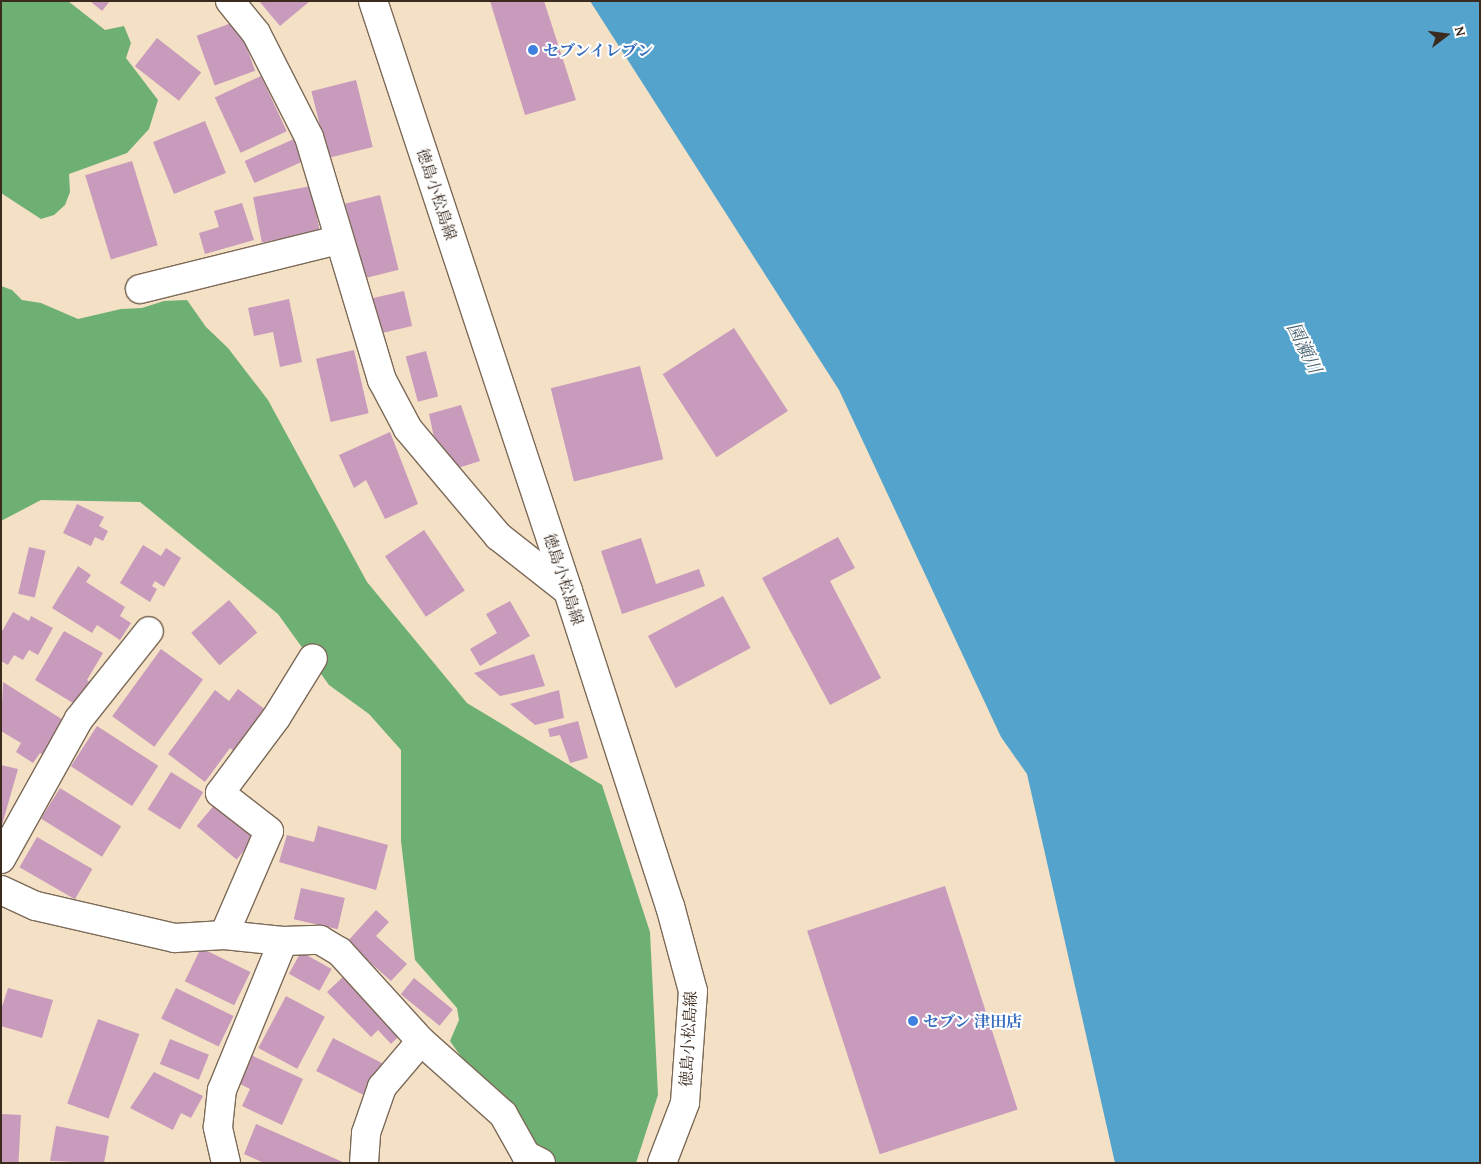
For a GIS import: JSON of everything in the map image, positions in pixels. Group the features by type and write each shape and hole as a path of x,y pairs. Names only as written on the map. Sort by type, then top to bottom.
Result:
{"street":[{"path":"230,1 256,33 309,137 338,240 382,380 408,429 498,536 568,590"},
{"name":"徳島小松島線","path":"373,1 568,590 670,906 693,991 685,1103 662,1163"},
{"path":"140,289 338,240"},
{"path":"1,859 79,719 149,631"},
{"path":"224,935 269,831 220,793 276,718 313,658"},
{"path":"1,890 36,906 175,938 224,935 283,941 320,940 340,952 421,1040 502,1114 526,1155 540,1163"},
{"path":"226,1163 218,1127 222,1090 283,941"},
{"path":"364,1163 366,1133 382,1087 421,1040"}],"green space":[{"path":"1,1 68,1 105,30 124,26 131,43 126,58 158,100 149,129 127,153 69,174 70,192 65,205 54,215 41,219 1,193"},
{"path":"1,286 12,290 22,300 41,303 78,319 121,309 142,308 164,301 187,300 206,327 228,348 268,400 367,582 467,703 602,785 650,932 658,1095 636,1163 551,1163 466,1064 450,1041 459,1020 457,1008 415,960 401,841 401,750 369,714 329,685 278,614 140,502 41,500 1,521"}],"water":[{"name":"園瀬川","path":"590,1 1480,1 1480,1163 1115,1163 1027,774 1001,737 839,390"}],"building":[{"path":"90,1 110,1 102,11"},
{"path":"259,1 310,1 280,26"},
{"name":"セブンイレブン","path":"490,1 544,1 576,100 525,115"},
{"path":"237,21 255,71 215,86 197,36"},
{"path":"157,38 201,72 179,101 135,66"},
{"path":"261,76 287,131 241,153 215,98"},
{"path":"356,80 373,147 328,158 311,91"},
{"path":"205,121 226,173 174,194 153,142"},
{"path":"294,139 304,161 254,183 245,161"},
{"path":"132,161 158,245 111,259 85,175"},
{"path":"311,186 320,231 262,242 253,197"},
{"path":"380,195 399,270 364,278 345,204"},
{"path":"242,203 254,240 205,254 199,233 219,227 214,211"},
{"path":"404,291 412,326 378,334 370,299"},
{"path":"289,299 302,362 280,367 273,332 254,336 248,308"},
{"path":"734,328 788,411 717,457 663,374"},
{"path":"354,350 369,413 331,422 316,359"},
{"path":"426,351 438,396 418,402 406,356"},
{"path":"640,366 663,459 574,481 551,388"},
{"path":"461,405 480,461 458,468 436,447 429,414"},
{"path":"390,432 418,504 385,519 366,480 354,488 339,455"},
{"path":"77,504 104,517 99,526 108,531 103,541 95,537 91,546 63,533"},
{"path":"424,530 465,591 426,617 385,556"},
{"path":"838,537 855,568 830,581 881,678 830,705 762,578"},
{"path":"641,538 656,584 699,569 705,586 622,614 601,551"},
{"path":"143,545 161,556 166,548 181,558 164,587 155,581 152,586 157,589 150,602 120,583"},
{"path":"29,547 46,551 35,598 18,594"},
{"path":"78,566 91,575 86,582 125,607 120,616 131,623 120,640 97,625 92,633 52,608"},
{"path":"723,596 751,648 676,688 648,636"},
{"path":"229,600 257,632 219,665 191,633"},
{"path":"510,601 530,636 480,666 470,649 497,633 486,614"},
{"path":"13,612 29,621 31,616 53,628 38,655 29,650 23,660 14,655 8,665 1,661 1,633"},
{"path":"64,631 103,653 87,680 91,683 78,706 35,680"},
{"path":"161,649 203,680 154,747 112,716"},
{"path":"534,654 545,686 500,696 474,673"},
{"path":"3,682 68,723 47,757 40,753 33,763 16,752 21,743 1,731"},
{"path":"238,689 270,713 239,755 230,748 205,782 168,754 215,690 229,701"},
{"path":"559,690 564,718 535,725 510,704"},
{"path":"578,721 588,758 570,763 560,735 550,737 548,729"},
{"path":"97,726 158,766 132,806 71,766"},
{"path":"1,765 18,769 2,825 1,825"},
{"path":"171,772 203,792 180,829 148,809"},
{"path":"60,788 121,826 102,857 41,819"},
{"path":"216,803 256,836 237,859 197,826"},
{"path":"318,826 388,845 376,890 279,862 287,835 314,842"},
{"path":"37,837 92,869 75,899 20,867"},
{"name":"セブン 津田店","path":"945,886 1018,1109 880,1154 807,931"},
{"path":"301,888 345,898 338,929 294,919"},
{"path":"376,910 389,922 376,936 407,964 391,981 347,942"},
{"path":"201,948 250,972 234,1005 185,981"},
{"path":"301,952 332,969 319,991 289,974"},
{"path":"346,974 403,1032 391,1044 378,1030 371,1037 327,992"},
{"path":"414,978 453,1009 440,1026 401,994"},
{"path":"8,988 53,1000 42,1038 1,1026 1,1010"},
{"path":"176,988 234,1016 219,1047 161,1019"},
{"path":"286,996 325,1017 297,1069 258,1048"},
{"path":"98,1019 139,1034 109,1119 67,1104"},
{"path":"333,1038 384,1064 367,1097 316,1071"},
{"path":"170,1039 209,1055 199,1080 160,1064"},
{"path":"251,1055 303,1079 282,1125 242,1106 250,1089 238,1083"},
{"path":"154,1072 203,1096 191,1118 181,1113 173,1130 130,1108"},
{"path":"1,1114 21,1115 18,1163 1,1163"},
{"path":"256,1124 345,1163 264,1163 244,1154"},
{"path":"56,1126 109,1136 104,1163 50,1161"}],"place":[{"name":"セブンイレブン","path":"533,50"},
{"name":"セブン 津田店","path":"913,1021"}]}
